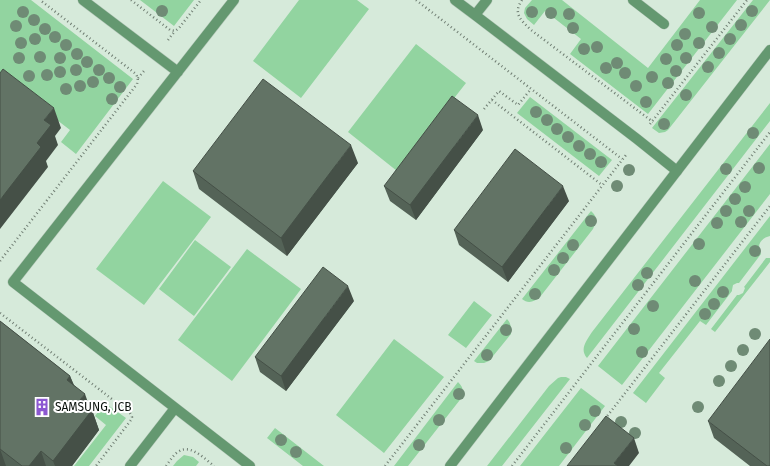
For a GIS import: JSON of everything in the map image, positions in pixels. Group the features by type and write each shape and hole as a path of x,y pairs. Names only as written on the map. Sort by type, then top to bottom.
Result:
{"street":[{"path":"84,0 178,72"},
{"path":"234,0 13,282 250,466"},
{"path":"455,0 677,171"},
{"path":"475,15 487,0"},
{"path":"633,0 664,24"},
{"path":"450,466 770,50"},
{"path":"130,466 175,408"}],"path":[{"path":"40,0 136,74 138,78"},
{"path":"131,0 170,30 175,31"},
{"path":"171,36 201,0"},
{"path":"416,0 622,159"},
{"path":"522,0 518,15 531,30 653,122"},
{"path":"648,127 747,0"},
{"path":"0,261 137,84 138,78 142,74"},
{"path":"484,109 499,91 518,105 531,89"},
{"path":"492,100 602,185"},
{"path":"512,466 770,132"},
{"path":"385,466 625,156"},
{"path":"601,424 770,206"},
{"path":"0,313 130,413 132,417 131,420 96,466"},
{"path":"166,466 179,451 184,449 196,452 214,466"}],"green space":[{"path":"0,0 31,0 133,79 76,154 61,142 70,130 5,80 0,86"},
{"path":"140,0 194,0 174,26"},
{"path":"299,0 357,0 369,9 301,98 253,61"},
{"path":"532,0 562,0 648,68 700,0 737,0 648,114 570,54 581,39 545,11 534,25 527,19 524,13 525,8"},
{"path":"753,0 770,0 668,130 659,133 652,128"},
{"path":"416,44 466,83 397,171 348,132"},
{"path":"530,97 612,160 599,176 517,113"},
{"path":"770,103 770,121 587,358 584,348 586,341 592,332"},
{"path":"770,144 770,194 622,385 598,366"},
{"path":"163,181 211,217 144,305 96,269"},
{"path":"591,211 595,215 596,220 593,229 540,297 531,302 526,302 522,299"},
{"path":"770,216 770,236 764,238 760,242 759,248 761,254 739,283 733,285 732,291 706,325 700,321 659,373 665,378 646,403 633,393"},
{"path":"195,240 231,267 194,316 159,289"},
{"path":"247,249 301,289 232,381 178,340"},
{"path":"766,258 770,258 770,262 715,332 711,329 737,295 743,293 744,287"},
{"path":"474,301 492,315 466,348 448,335"},
{"path":"507,319 510,324 511,334 489,361 477,363 474,361"},
{"path":"394,339 444,377 384,453 336,415"},
{"path":"561,377 570,379 502,466 487,466 549,386"},
{"path":"458,382 461,385 463,396 408,466 394,466"},
{"path":"581,388 605,406 559,466 520,466"},
{"path":"105,403 126,418 89,466 74,466 106,425 95,416"},
{"path":"275,428 324,466 303,466 267,438"},
{"path":"184,455 193,457 199,462 196,466 173,466"}],"building":[{"path":"3,69 54,108 44,120 51,125 37,143 41,147 0,200 0,73"},
{"path":"263,79 351,145 281,238 193,171"},
{"path":"452,96 478,115 410,205 384,186"},
{"path":"515,149 563,186 502,267 454,230"},
{"path":"323,267 348,286 281,376 255,357"},
{"name":"SAMSUNG, JCB","path":"0,321 70,376 67,380 85,394 80,400 92,410 53,461 41,451 29,466 22,466 0,449"},
{"path":"770,339 770,466 767,466 708,421"},
{"path":"606,416 634,438 614,463 618,466 567,466"}],"place":[{"name":"SAMSUNG, JCB","path":"42,407"}]}
